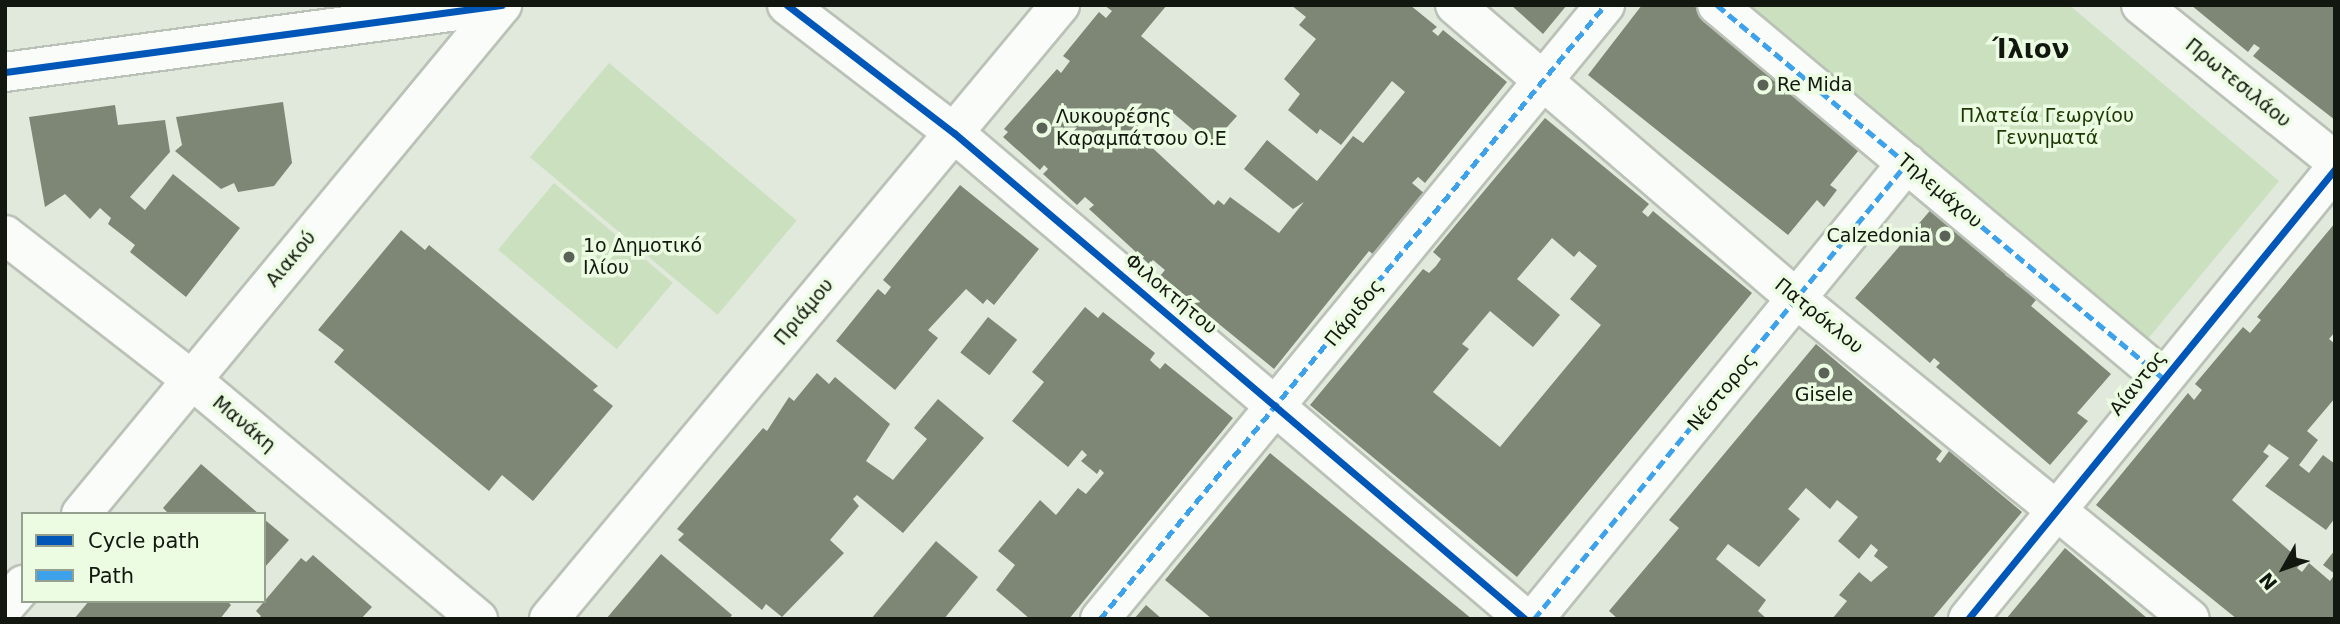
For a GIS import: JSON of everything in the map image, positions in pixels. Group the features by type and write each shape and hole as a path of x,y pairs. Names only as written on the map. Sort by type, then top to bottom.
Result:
{"street":[{"path":"5,72 502,5"},
{"name":"Αιακού","path":"83,512 502,5"},
{"name":"Φιλοκτήτου","path":"787,5 954,133 1278,405 1525,619"},
{"name":"Πριάμου","path":"549,619 1060,5"},
{"name":"Πατρόκλου","path":"1455,5 1542,83 1798,300 2190,619"},
{"name":"Πάριδος","path":"1100,619 1605,5"},
{"name":"Τηλεμάχου","path":"1717,5 2163,378"},
{"name":"Πρωτεσιλάου","path":"2141,5 2335,161"},
{"name":"Νέστορος","path":"1534,619 1798,300 1907,163"},
{"name":"Αίαντος","path":"1968,619 2335,169"},
{"name":"Μανάκη","path":"5,235 191,380 478,619"},
{"path":"5,606 21,586"}],"green space":[{"name":"Πλατεία Γεωργίου Γεννηματά","path":"1732,5 2069,5 2279,181 2141,347"},
{"path":"609,63 797,220 718,315 530,157"},
{"path":"554,183 673,283 617,349 498,250"}],"building":[{"path":"1104,5 1167,5 1141,36 1237,116 1211,145 1166,107 1157,119 1146,110 1135,123 1149,135 1145,141 1214,205 1218,200 1224,205 1230,197 1279,233 1304,202 1293,209 1244,169 1267,140 1317,181 1353,136 1363,143 1405,92 1392,81 1341,145 1320,129 1317,134 1288,110 1300,94 1284,79 1316,39 1299,25 1306,17 1291,5 1410,5 1437,27 1432,31 1438,36 1443,30 1507,82 1425,183 1418,177 1412,183 1425,194 1375,256 1369,251 1274,369 1160,276 1165,270 1153,260 1149,264 1089,209 1094,205 1085,197 1077,205 1043,174 1048,169 1044,165 1040,170 1003,137 1008,132 1004,129 1057,69 1061,73 1070,61 1063,56 1099,12 1106,18 1112,11"},
{"path":"1511,5 1567,5 1543,34"},
{"path":"1642,5 1693,5 1749,53 1746,57 1753,57 1859,150 1830,185 1837,190 1824,207 1817,200 1788,235 1588,75"},
{"path":"2191,5 2335,5 2335,120 2253,56 2260,48 2254,44 2248,52"},
{"path":"283,102 292,163 274,186 238,192 234,183 221,189 175,151 182,145 176,117"},
{"path":"115,105 118,125 165,120 170,152 130,197 145,210 173,174 240,228 186,297 130,252 135,245 108,224 111,218 100,208 90,219 65,194 45,207 29,117"},
{"path":"1545,118 1649,204 1642,212 1648,217 1653,211 1752,293 1517,577 1310,405 1423,269 1429,273 1436,266 1441,259 1433,252","holes":["1552,238 1574,257 1579,251 1597,266 1570,299 1601,325 1500,447 1433,392 1469,349 1462,344 1490,311 1533,347 1560,315 1517,279"]},
{"path":"960,185 1039,249 994,305 987,299 983,304 966,289 928,330 938,338 895,390 836,341 878,289 885,295 891,287 883,280"},
{"path":"1934,206 2009,271 2005,275 2011,279 2016,273 2041,294 2031,306 2111,374 2077,413 2088,421 2050,465 1936,367 1940,363 1934,358 1930,363 1855,298"},
{"path":"2335,223 2335,332 2329,339 2335,344 2335,398 2307,431 2318,440 2299,465 2309,473 2323,455 2335,464 2335,518 2326,530 2265,486 2289,458 2269,444 2263,452 2269,456 2232,500 2302,562 2297,568 2302,572 2309,563 2330,581 2335,574 2335,619 2237,619 2096,505 2188,393 2194,400 2202,390 2195,384 2243,327 2250,333 2261,320 2257,317"},
{"path":"401,230 425,250 429,245 598,386 593,390 613,406 533,501 502,475 489,491 334,362 344,350 318,330"},
{"path":"1085,307 1098,318 1103,312 1155,353 1150,360 1160,369 1165,363 1233,418 1069,619 1030,619 996,590 1015,565 998,551 1040,500 1056,515 1078,488 1086,494 1104,473 1100,469 1097,474 1081,461 1087,455 1082,450 1068,467 1012,421 1044,382 1032,372"},
{"path":"988,317 1017,340 989,375 960,352"},
{"path":"1816,344 1942,451 1936,459 1940,463 1949,451 2022,512 1932,619 1832,619 1847,601 1839,595 1859,572 1871,582 1888,567 1874,556 1878,550 1871,544 1859,559 1838,541 1858,517 1837,500 1830,509 1806,488 1788,509 1800,519 1759,567 1728,544 1716,559 1766,600 1758,611 1767,619 1618,619 1609,611 1679,528 1669,520"},
{"path":"817,373 829,384 835,377 890,424 866,461 893,480 927,439 914,428 938,399 984,438 903,533 857,495 853,499 859,506 830,540 844,553 782,617 766,604 762,610 678,540 684,534 677,529 763,428 767,431 789,397 794,401"},
{"path":"1270,453 1472,619 1212,619 1165,580"},
{"path":"201,464 257,512 167,512 163,508"},
{"path":"266,521 289,540 266,566"},
{"path":"936,541 978,577 944,619 871,619"},
{"path":"2065,548 2148,619 2006,619"},
{"path":"2335,550 2335,574 2323,565"},
{"path":"661,554 732,615 729,619 606,619"},
{"path":"313,555 372,607 361,619 258,619 261,616 256,611 266,603 266,599 301,558 306,562"},
{"path":"87,603 231,605 220,619 74,619"},
{"path":"1146,605 1162,619 1134,619"}],"marked path":[{"path":"1100,619 1605,5"},
{"path":"1717,5 2163,378"},
{"path":"1534,619 1907,163"}],"cycle path":[{"path":"5,72 502,5"},
{"path":"787,5 954,133 1525,619"},
{"path":"1968,619 2335,169"}],"place":[{"name":"Re Mida","path":"1763,85"},
{"name":"Λυκουρέσης Καραμπάτσου Ο.Ε","path":"1042,128"},
{"name":"Calzedonia","path":"1945,236"},
{"name":"1ο Δημοτικό Ιλίου","path":"569,257"},
{"name":"Gisele","path":"1824,373"}],"district":[{"name":"Ίλιον","path":"2031,50"}]}
